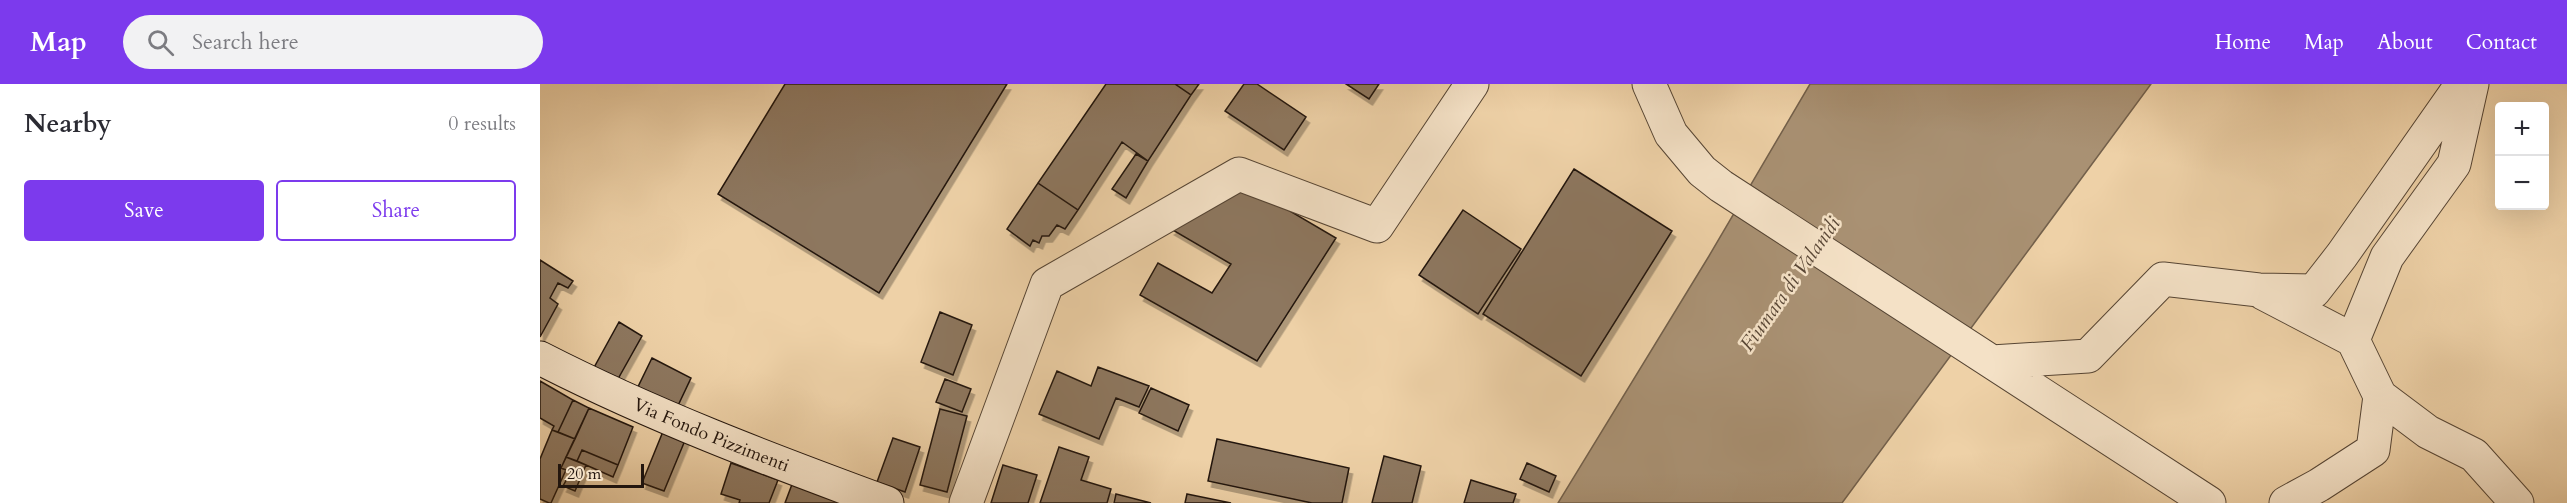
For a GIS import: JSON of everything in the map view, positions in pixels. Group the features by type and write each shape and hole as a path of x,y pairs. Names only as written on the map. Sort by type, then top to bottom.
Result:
{"street":[{"path":"966,503 1047,284 1239,174 1377,226 1472,84"},
{"path":"1649,84 1671,134 1702,171 1721,186 2209,503"},
{"path":"1992,362 2088,356 2163,279 2259,291 2314,291 2463,84"},
{"path":"2353,340 2387,257 2454,164 2472,84"},
{"path":"2259,291 2353,340 2379,396 2428,432 2475,455 2517,503"},
{"name":"Via Fondo Pizzimenti","path":"540,358 584,381 788,466 887,503"},
{"path":"2286,503 2373,450 2379,396"}],"water":[{"name":"Fiumara di Valanidi","path":"1810,84 2151,84 1842,503 1558,503 1709,256"}],"building":[{"path":"785,84 1007,84 879,293 718,194"},
{"path":"1106,84 1175,84 1191,95 1148,161 1122,142 1078,210 1038,183"},
{"path":"1175,84 1199,84 1191,95"},
{"path":"1244,84 1257,84 1306,117 1284,150 1225,111"},
{"path":"1346,84 1379,84 1369,99"},
{"path":"1136,154 1148,161 1126,198 1112,189"},
{"path":"1574,169 1672,231 1581,376 1483,314"},
{"path":"1038,183 1078,210 1065,229 1057,225 1049,236 1042,236 1039,243 1033,240 1030,246 1007,229"},
{"path":"1244,184 1336,238 1257,361 1140,295 1158,263 1212,293 1231,264 1171,229"},
{"path":"1463,210 1521,249 1478,314 1419,275"},
{"path":"540,260 573,281 568,288 558,283 550,298 558,304 540,337"},
{"path":"940,312 972,325 953,375 921,362"},
{"path":"619,322 642,336 614,386 591,373"},
{"path":"652,358 691,378 674,414 634,395"},
{"path":"1098,367 1149,386 1139,407 1116,398 1099,439 1039,414 1057,371 1091,386"},
{"path":"945,379 971,389 962,412 936,402"},
{"path":"540,381 573,400 558,432 552,430 554,426 540,418"},
{"path":"1151,388 1189,405 1178,431 1139,413"},
{"path":"573,400 589,408 575,439 558,432"},
{"path":"589,408 633,427 618,465 582,450 577,461 566,457"},
{"path":"940,409 967,416 947,492 920,485"},
{"path":"664,429 686,438 664,491 642,483"},
{"path":"552,430 575,439 561,468 566,470 549,503 540,499 540,459"},
{"path":"893,438 920,447 905,492 877,482"},
{"path":"1217,439 1349,468 1342,503 1312,503 1208,481"},
{"path":"1059,447 1089,457 1081,480 1111,489 1107,503 1040,503"},
{"path":"582,450 618,465 613,477 577,461"},
{"path":"1384,456 1421,466 1412,503 1372,503"},
{"path":"566,457 586,465 575,491 563,486 571,472 561,468"},
{"path":"731,463 778,480 769,503 739,503 740,500 721,494"},
{"path":"1527,463 1556,476 1549,492 1520,479"},
{"path":"1003,465 1037,475 1028,503 991,503"},
{"path":"794,479 857,503 785,503"},
{"path":"1471,480 1516,494 1513,503 1464,503"},
{"path":"1116,494 1151,503 1114,503"},
{"path":"1187,494 1231,503 1185,503"}]}
